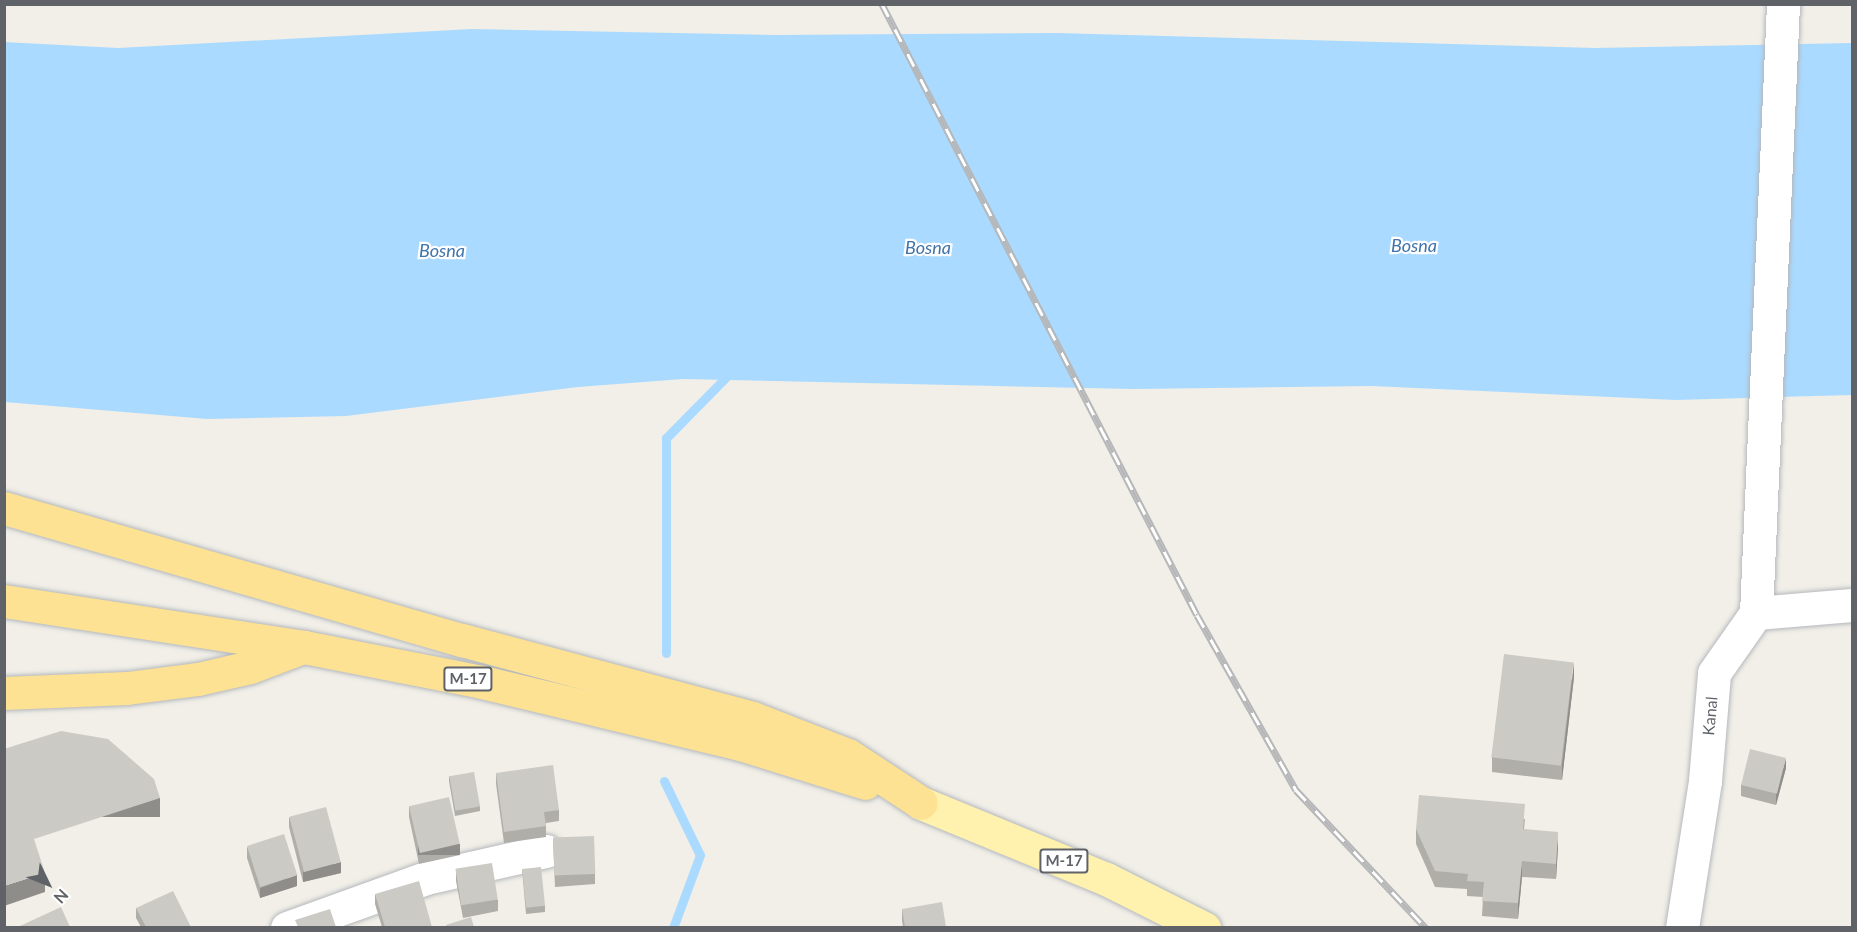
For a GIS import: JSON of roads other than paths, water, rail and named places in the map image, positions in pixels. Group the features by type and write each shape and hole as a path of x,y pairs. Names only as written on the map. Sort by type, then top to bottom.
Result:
{"highway":[{"path":"4,508 462,640 753,718 848,755 921,803"},
{"name":"M-17","path":"4,601 304,647 617,712 832,771 921,803"},
{"path":"4,693 127,688 198,679 250,667 304,647"}],"main road":[{"name":"M-17","path":"921,803 1095,874 1204,927"}],"street":[{"path":"1784,4 1756,613 1852,605"},
{"name":"Kanal","path":"1683,927 1705,781 1714,673 1756,613"},
{"path":"287,927 426,878 546,851"}],"water":[{"name":"Bosna","path":"472,29 775,35 1058,33 1595,48 1852,43 1852,395 1676,400 1372,386 1134,389 683,379 578,387 346,416 207,419 5,402 4,42 118,48"}],"waterway":[{"path":"666,653 666,438 730,373"},
{"path":"664,781 700,855 673,928"}],"railway":[{"path":"882,4 1197,615 1296,790 1426,928"}]}
